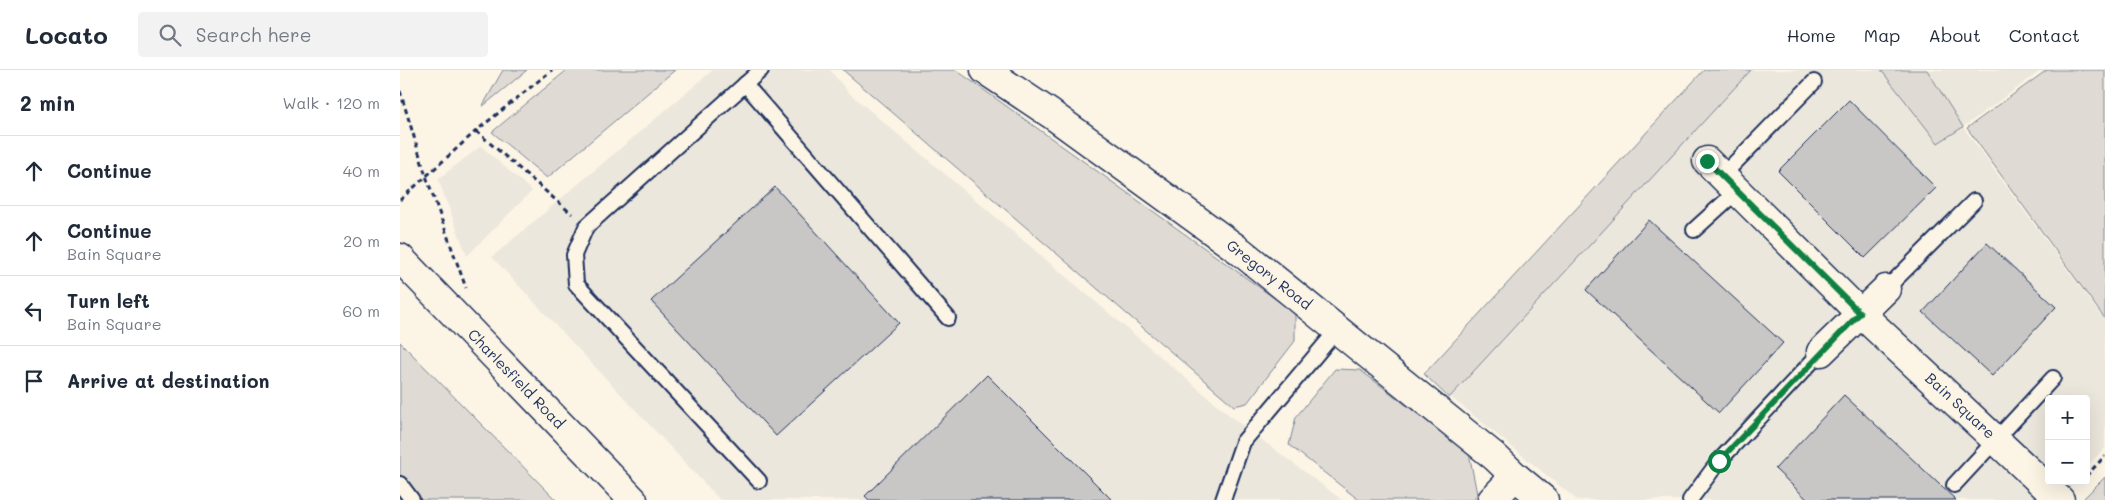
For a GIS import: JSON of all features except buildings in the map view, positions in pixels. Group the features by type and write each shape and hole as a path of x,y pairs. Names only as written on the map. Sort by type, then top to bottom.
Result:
{"street":[{"name":"Gregory Road","path":"984,70 1051,114 1232,246 1495,457 1544,500"},
{"name":"Bain Square","path":"1722,176 1860,313 2060,500"},
{"name":"Charlesfield Road","path":"400,258 633,500"},
{"path":"1821,352 1886,289"},
{"path":"1492,500 1515,476"}],"lane":[{"path":"759,481 576,284 574,255 586,227 761,70"},
{"path":"1694,230 1722,176 1814,82"},
{"path":"745,84 948,318"},
{"path":"1886,289 1974,201"},
{"path":"1223,500 1243,442 1337,330"},
{"path":"1690,500 1719,461 1821,352"},
{"path":"1954,485 2053,378"},
{"path":"400,484 412,500"}],"path":[{"path":"400,200 476,130 552,70"},
{"path":"400,91 426,176 469,295"},
{"path":"476,130 586,227"},
{"path":"2090,472 2105,456"}],"shaded area":[{"path":"503,70 527,70 482,107"},
{"path":"567,70 675,70 547,178 492,132"},
{"path":"713,70 830,70 848,92 1234,419 1342,500 720,500 492,257"},
{"path":"843,70 956,70 1295,313 1295,341 1247,403 1234,406"},
{"path":"1704,70 1751,70 1449,398 1424,374"},
{"path":"1728,70 2042,70 1963,127 2105,321 2105,448 2090,463 2090,395 2045,395 2045,485 2069,485 2055,500 1577,500 1436,385"},
{"path":"1881,70 1927,70 1963,127 1938,143"},
{"path":"2047,70 2105,70 2105,319 1967,128"},
{"path":"481,146 532,191 467,256 438,179"},
{"path":"400,342 556,500 400,500"},
{"path":"1335,369 1360,370 1469,453 1477,494 1474,500 1359,500 1289,445 1296,417"},
{"path":"2105,477 2105,500 2086,500 2084,498"}],"route":[{"path":"1707,161 1860,313 1719,461"}]}
